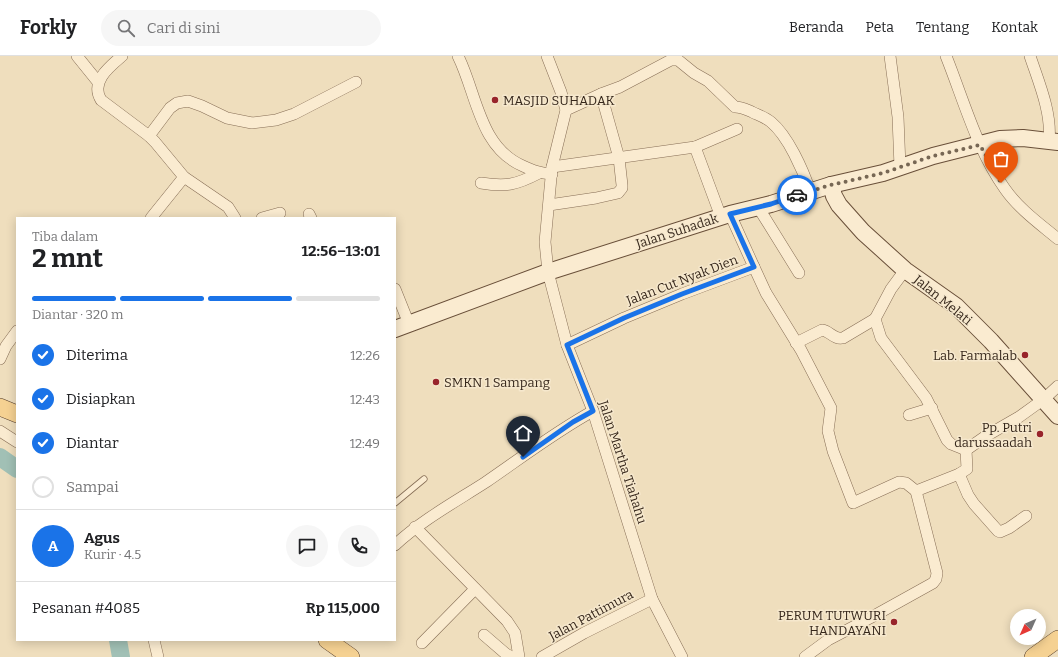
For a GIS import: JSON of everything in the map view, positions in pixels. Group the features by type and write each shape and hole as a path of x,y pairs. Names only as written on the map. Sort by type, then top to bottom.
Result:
{"main road":[{"path":"0,406 16,414"},
{"path":"1032,657 1058,639"},
{"path":"328,641 351,657"}],"street":[{"path":"77,56 98,82"},
{"path":"122,56 110,67 98,82 97,93 101,100 156,142 184,177 228,207 234,217"},
{"path":"458,56 483,124 496,146 505,156 517,164 539,173"},
{"path":"547,56 561,92 566,110 601,94 620,88 671,60 678,60 694,73 708,81 735,107 742,107 762,116 778,129 785,138 804,174 810,191"},
{"path":"890,56 898,116 900,167"},
{"path":"946,56 980,145 1005,190 1018,205 1058,239"},
{"path":"1030,56 1047,114 1053,142"},
{"path":"149,136 170,108 177,103 188,101 227,118 252,123 276,120 294,114 356,82"},
{"path":"549,205 618,193 622,185 619,158 601,94"},
{"name":"Jalan Martha Tiahahu","path":"566,110 552,170 545,242 548,272 567,345 593,411 652,599 682,657"},
{"path":"481,183 499,186 508,185 527,179 539,173 552,170 619,158 695,147 737,129"},
{"name":"Jalan Suhadak","path":"402,326 548,272 725,215 758,207 831,185 883,173 933,156 1000,139 1023,138 1053,142"},
{"name":"Jalan Cut Nyak Dien","path":"567,345 624,318 754,267 725,215 695,147"},
{"path":"152,217 184,177"},
{"name":"Jalan Melati","path":"831,185 839,205 863,232 905,270 956,306 991,340 1058,416"},
{"path":"758,207 799,273"},
{"path":"266,217 280,213"},
{"path":"754,267 766,293 796,343 831,408 828,431 833,451 852,501 854,503 899,482 906,483 916,491 937,573 936,579 933,583 828,640 805,657"},
{"path":"796,343 822,330 838,339 844,338 875,319 891,289 905,270"},
{"path":"396,294 402,326"},
{"path":"875,319 881,338 885,345 926,398 946,440 951,444 966,450"},
{"path":"0,359 6,346 16,332"},
{"path":"966,450 986,436 1019,417 1044,399 1058,386"},
{"path":"909,415 932,408"},
{"path":"396,544 415,528 573,422 593,411"},
{"path":"0,431 16,441"},
{"path":"916,491 959,474 967,469 966,450"},
{"path":"959,474 971,500 998,531 1000,532 1009,528 1026,516"},
{"path":"415,528 507,621 515,633 519,657"},
{"path":"422,643 475,589"},
{"name":"Jalan Pattimura","path":"542,657 584,633 652,599"},
{"path":"484,635 506,654 512,657"},
{"path":"154,641 158,657"}],"lane":[{"path":"396,502 424,479"}],"waterway":[{"path":"0,457 16,468"},
{"path":"118,641 121,657"}],"way so far":[{"path":"797,195 831,185 883,173 933,156 980,145 1001,183"}],"place":[{"name":"MASJID SUHADAK","path":"495,100"},
{"name":"Lab. Farmalab","path":"1025,355"},
{"name":"SMKN 1 Sampang","path":"436,382"},
{"name":"Pp. Putri darussaadah","path":"1040,434"},
{"name":"PERUM TUTWURI HANDAYANI","path":"894,622"}],"route":[{"path":"523,457 573,422 593,411 567,345 624,318 754,267 730,214 771,204 797,195"}]}
